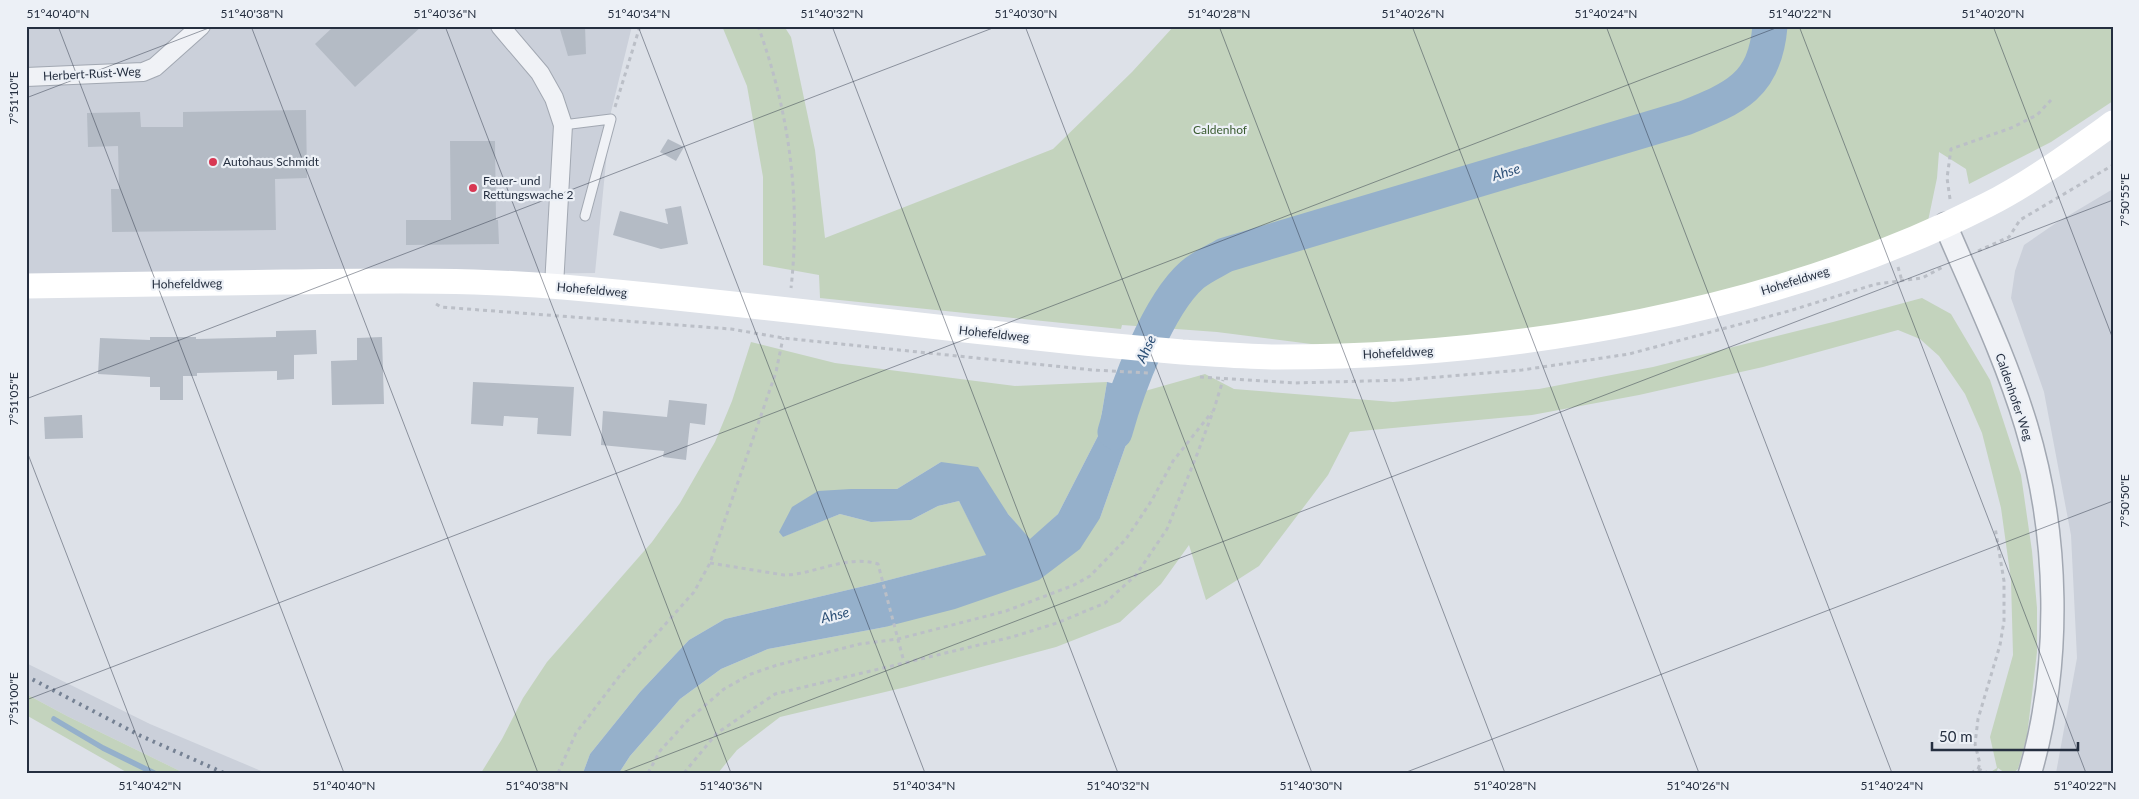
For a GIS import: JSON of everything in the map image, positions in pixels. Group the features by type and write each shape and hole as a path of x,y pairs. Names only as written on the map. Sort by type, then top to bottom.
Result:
{"main road":[{"path":"1952,221 1991,203 2113,123"},
{"name":"Hohefeldweg","path":"26,286 411,280 554,286 789,310 1096,345 1275,358 1446,350 1536,340 1626,325 1743,297 1815,276 1892,247 1952,221"}],"street":[{"name":"Herbert-Rust-Weg","path":"26,77 143,72 154,67 201,26"},
{"path":"500,26 540,73 554,98 563,125 554,286"},
{"name":"Caldenhofer Weg","path":"1952,221 1960,259 2007,371 2026,425 2035,460 2047,526 2050,580 2050,666 2045,708 2030,773"}],"lane":[{"path":"563,125 612,119 585,216"}],"path":[{"path":"612,119 640,26"},
{"path":"758,26 781,103 791,150 794,176 794,258 789,310"},
{"path":"1952,221 1947,178 1951,149 2011,128 2036,115 2051,100"},
{"path":"1960,259 2010,237 2020,220 2113,165"},
{"path":"499,310 731,329 783,338 1093,370 1150,373"},
{"path":"558,773 576,733 621,674 694,592 710,563 776,372 783,338"},
{"path":"684,773 718,733 774,694 1012,637 1057,623 1105,604 1136,575 1167,529 1214,409 1229,355"},
{"path":"648,773 660,751 686,721 724,689 751,674 777,665 860,644 898,639 1006,611 1074,585 1090,576 1126,539 1152,500 1173,461 1192,434 1214,409"},
{"path":"1971,773 1978,769 1980,764 1975,744 1978,720 2000,645 2004,621 2004,581 1995,527"},
{"path":"710,563 784,575 794,575 818,567 868,561 878,564 904,662"},
{"path":"1978,769 1988,773"}],"shaded area":[{"path":"26,26 632,26 611,112 595,273 26,279"},
{"path":"2113,189 2113,773 2056,773 2077,658 2071,535 2044,392 2011,298 2015,271 2024,245 2056,223"},
{"path":"26,663 150,724 266,773 184,773 26,694"}],"green space":[{"name":"Caldenhof","path":"722,26 784,26 791,37 815,150 825,238 1053,149 1132,72 1174,26 2113,26 2113,101 2051,142 1969,184 1966,169 1939,152 1937,178 1928,221 1835,258 1672,307 1480,341 1319,345 1217,332 1122,325 1121,329 820,298 819,275 763,265 763,177 747,86"},
{"path":"1922,298 1951,314 1990,380 2021,475 2032,551 2037,608 2037,652 2027,736 2018,769 2013,773 2005,773 1998,768 1996,773 1989,773 1997,768 1990,737 2013,655 2011,580 2001,508 1982,433 1965,394 1939,356 1920,339 1898,330 1763,367 1639,395 1532,415 1350,432 1328,475 1259,566 1206,600 1189,545 1161,584 1120,622 1056,647 906,687 780,717 737,750 718,773 619,773 630,756 680,699 721,669 768,649 885,627 1100,518 1145,391 1205,374 1234,389 1393,402 1539,389 1653,367"},
{"path":"751,342 835,363 1015,386 1107,382 1098,436 1058,514 1030,540 1008,514 941,462 897,489 851,489 782,537 840,514 871,522 911,520 938,506 959,501 987,555 725,619 689,640 640,692 590,754 583,773 481,773 502,739 523,698 547,662 652,542 680,503 715,442 732,401"},
{"path":"26,694 184,773 128,773 26,715"}],"water":[{"path":"1107,382 1145,391 1100,518 1080,549 1039,580 955,609 885,627 768,649 721,669 680,699 630,756 619,773 583,773 590,754 640,692 689,640 725,619 986,555 959,501 938,506 911,520 871,522 840,514 783,537 779,532 792,507 818,491 897,489 941,462 978,467 1008,514 1030,539 1058,514 1098,436"}],"building":[{"path":"334,26 422,26 355,87 315,44"},
{"path":"559,26 585,26 586,54 568,56"},
{"name":"Autohaus Schmidt","path":"306,110 307,178 275,179 276,230 112,232 111,189 119,189 118,146 88,147 87,113 140,112 141,127 183,127 183,112"},
{"path":"668,139 684,147 676,161 660,152"},
{"name":"Feuer- und Rettungswache 2","path":"450,141 495,141 496,220 498,220 499,244 406,245 406,220 451,220"},
{"path":"681,206 688,244 661,249 613,235 620,211 668,224 665,209"},
{"path":"316,330 317,354 294,355 294,379 277,380 277,371 197,373 197,376 183,376 183,400 160,400 160,387 150,387 150,377 98,374 100,338 150,340 150,337 196,337 196,339 276,337 276,331"},
{"path":"382,337 384,404 332,405 331,361 357,360 357,338"},
{"path":"473,382 574,387 571,436 537,434 538,418 504,416 503,426 471,424"},
{"path":"669,400 707,404 705,425 690,423 686,460 663,457 664,451 601,445 603,411 667,417"},
{"path":"82,415 83,438 45,439 44,417"}],"waterway":[{"name":"Ahse","path":"1115,432 1127,393 1156,326 1179,289 1200,269 1225,255 1685,118 1703,111 1733,96 1754,76 1762,63 1770,26"},
{"path":"54,719 103,748 154,773"}],"railway":[{"path":"26,676 141,736 224,773"}],"place":[{"name":"Autohaus Schmidt","path":"213,162"},
{"name":"Feuer- und Rettungswache 2","path":"473,188"}]}
